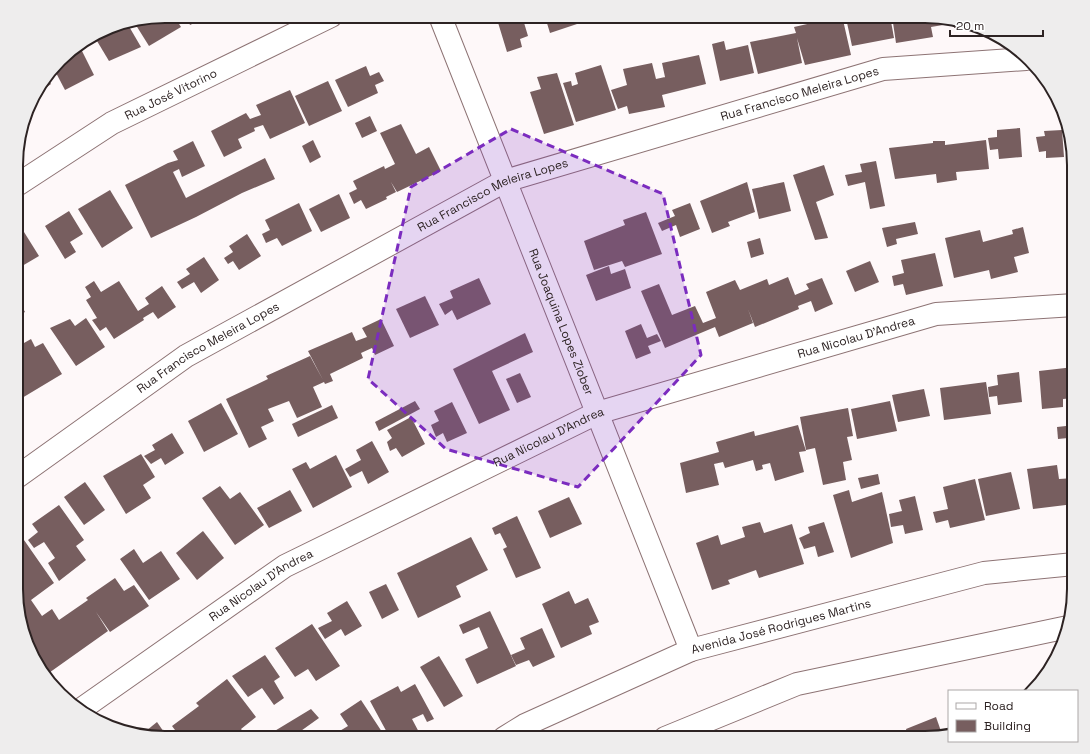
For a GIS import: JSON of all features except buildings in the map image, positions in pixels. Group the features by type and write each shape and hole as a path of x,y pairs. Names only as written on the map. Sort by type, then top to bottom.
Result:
{"street":[{"name":"Rua José Vitorino","path":"23,181 112,123 318,23"},
{"name":"Rua Joaquina Lopes Ziober","path":"443,23 691,650"},
{"name":"Rua Francisco Meleira Lopes","path":"23,473 186,356 505,181 883,68 1021,59"},
{"name":"Rua Nicolau D'Andrea","path":"85,706 285,566 597,413 936,314 1067,305"},
{"name":"Avenida José Rodrigues Martins","path":"514,731 525,724 691,650 984,574 1067,565"},
{"path":"682,731 797,684 1061,628"}],"highlighted area":[{"path":"511,129 663,194 701,355 578,487 446,449 368,379 411,187"}]}
